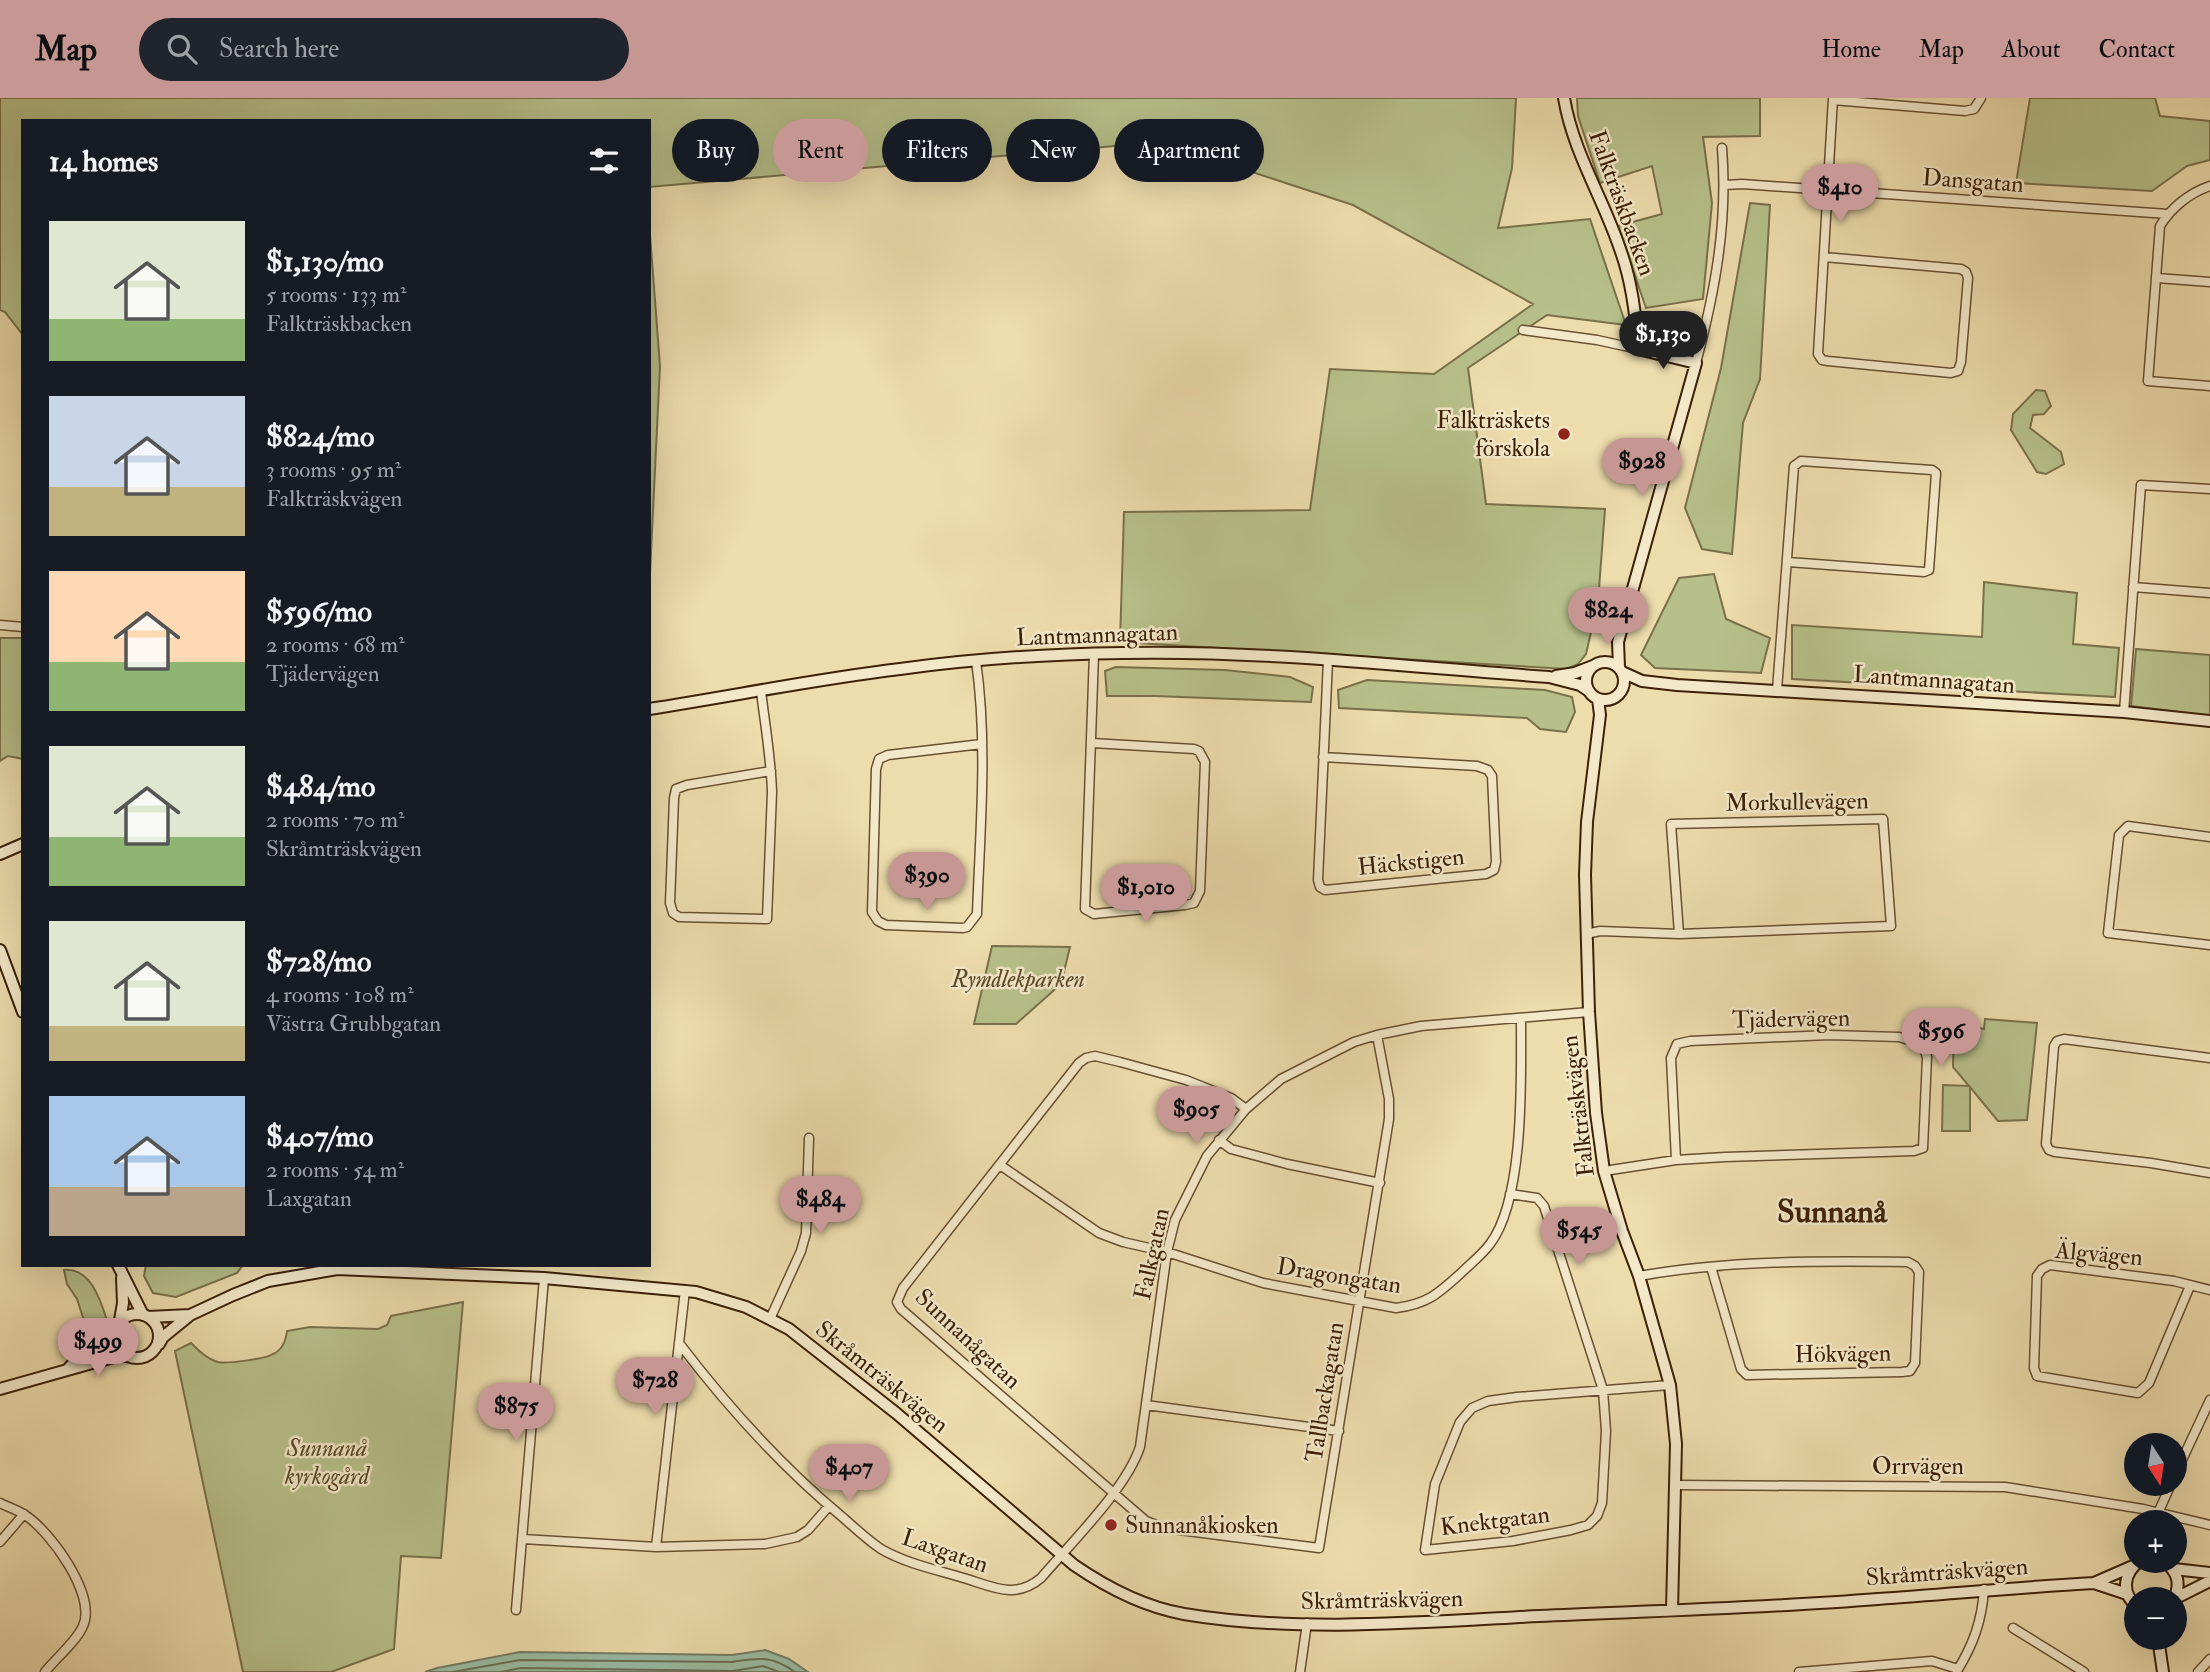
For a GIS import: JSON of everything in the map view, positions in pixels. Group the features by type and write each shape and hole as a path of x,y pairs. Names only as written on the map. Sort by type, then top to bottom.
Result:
{"street":[{"name":"Falkträskbacken","path":"1564,98 1574,139 1620,248 1633,296 1638,349"},
{"path":"1825,257 1961,269 1966,272 1968,278 1958,371 1951,373 1822,360 1818,354 1833,99 1965,111 1974,108 1980,98"},
{"path":"1618,642 1586,680 1604,696 1624,683 1618,642 1709,313 1718,265 1725,185 1722,148"},
{"name":"Dansgatan","path":"1725,185 2168,214"},
{"path":"2210,186 2183,201 2168,214 2160,226 2148,381 2210,386"},
{"path":"2157,278 2210,282"},
{"path":"1523,330 1597,340 1696,363"},
{"path":"1777,690 1794,466 1801,461 1932,470 1936,473 1928,570 1924,572 1788,562"},
{"path":"2123,712 2141,485 2210,489"},
{"path":"2133,587 2210,593"},
{"path":"0,625 21,627"},
{"name":"Lantmannagatan","path":"651,709 898,669 976,661 1171,652 1328,660 1549,677 1573,683 1604,696 1636,685 1655,683"},
{"path":"1092,743 1194,749 1203,756 1205,762 1200,891 1194,903 1094,914 1085,909 1094,654"},
{"name":"Häckstigen","path":"1323,757 1477,766 1488,770 1492,776 1496,862 1494,870 1486,874 1325,890 1320,887 1318,880 1323,757 1328,660"},
{"path":"976,661 981,699 982,744 977,914 973,921 963,928 886,925 878,921 872,912 876,769 879,760 888,755 982,744"},
{"name":"Lantmannagatan","path":"1549,677 1575,673 1598,664 1620,670 1630,678 1655,683 2123,712 2210,721"},
{"path":"761,691 771,771 767,919 679,917 673,913 670,903 676,789 771,771"},
{"name":"Falkträskvägen","path":"1604,696 1587,822 1586,934 1596,1113 1604,1171 1639,1276 1670,1385 1676,1444 1672,1609"},
{"name":"Morkullevägen","path":"1586,934 1679,934 1891,926 1884,819 1671,824 1679,934"},
{"path":"2210,837 2128,826 2123,830 2119,835 2108,933 2210,945"},
{"path":"0,854 21,845"},
{"path":"0,950 21,1007"},
{"path":"0,990 13,985"},
{"name":"Falkgatan","path":"1061,1555 1112,1494 1136,1459 1167,1252 1175,1220 1201,1165 1246,1110 1281,1079 1354,1042 1377,1035 1421,1026 1589,1012"},
{"name":"Dragongatan","path":"1000,1165 1099,1233 1123,1242 1167,1252 1263,1283 1396,1308 1425,1302 1490,1244 1503,1221 1521,1122 1521,1019"},
{"name":"Tallbackagatan","path":"1319,1548 1380,1183 1389,1100 1377,1035"},
{"name":"Tjädervägen","path":"1604,1171 1676,1160 1802,1153 1914,1151 1923,1148 1927,1057 1922,1044 1899,1037 1829,1035 1690,1041 1677,1044 1671,1058 1676,1160"},
{"path":"2210,1058 2077,1041 2057,1041 2054,1046 2046,1144 2049,1150 2055,1152 2210,1173"},
{"name":"Sunnanågatan","path":"1246,1110 1231,1098 1186,1080 1095,1056 1086,1058 1079,1063 903,1288 897,1301 901,1309 1146,1521 1164,1528 1319,1548"},
{"path":"770,1319 801,1251 806,1233 809,1138"},
{"path":"1219,1140 1231,1149 1380,1183"},
{"path":"1510,1194 1537,1198 1544,1206 1603,1390"},
{"name":"Hökvägen","path":"1639,1276 1711,1266 1821,1261 1908,1262 1919,1272 1915,1363 1910,1371 1902,1372 1747,1375 1741,1369 1711,1266"},
{"name":"Älgvägen","path":"2190,1286 2149,1383 2138,1393 2037,1376 2034,1368 2037,1276 2042,1269 2050,1265 2174,1281 2210,1290"},
{"path":"0,1389 117,1356 147,1356 159,1344 158,1328 145,1316 120,1269"},
{"path":"120,1269 123,1303 115,1333 116,1344 126,1356"},
{"name":"Skråmträskvägen","path":"159,1344 163,1337 190,1315 268,1281 302,1273 348,1269 472,1270 685,1290 746,1307 789,1329 832,1361 1061,1555 1093,1578 1144,1603 1182,1614 1307,1623 1448,1620 1876,1599 2094,1583 2124,1569"},
{"path":"516,1610 544,1278"},
{"path":"656,1547 685,1290"},
{"name":"Skråmträskvägen","path":"145,1316 190,1315"},
{"path":"120,1320 127,1316 145,1316"},
{"path":"68,1369 115,1333"},
{"name":"Laxgatan","path":"679,1343 719,1394 777,1459 880,1548 902,1559 998,1589 1020,1591 1031,1587 1061,1555"},
{"name":"Knektgatan","path":"1603,1390 1606,1432 1604,1482 1597,1516 1588,1525 1513,1541 1425,1550 1435,1484 1460,1422 1472,1408 1498,1400 1603,1390 1670,1385"},
{"path":"2188,1447 2210,1400"},
{"path":"1146,1405 1339,1431"},
{"name":"Orrvägen","path":"1676,1485 2006,1487 2146,1510"},
{"path":"0,1503 24,1514 68,1563 81,1589 86,1617 82,1628 45,1672"},
{"path":"523,1539 656,1547 765,1544 790,1540 808,1530 829,1506"},
{"path":"0,1542 24,1514"},
{"name":"Orrvägen","path":"2187,1519 2210,1525"},
{"path":"2187,1570 2210,1573"},
{"path":"2187,1592 2210,1581"},
{"name":"Skråmträskvägen","path":"2094,1583 2124,1593"},
{"path":"1799,1672 1932,1661 1957,1670 1965,1660 1979,1628 1984,1590"},
{"path":"1300,1672 1307,1623"},
{"path":"2013,1628 2084,1672"},
{"path":"2160,1650 2163,1672"},
{"path":"2198,1672 2210,1659"}],"green space":[{"path":"0,98 1516,98 1512,168 1498,228 1590,219 1626,325 1547,315 1468,368 1486,504 1605,509 1598,602 1586,654 1578,664 1567,669 1120,642 1124,512 1310,510 1330,369 1434,374 1533,304 1353,205 1264,176 1264,119 1114,119 1114,146 1100,147 1100,119 1006,119 1006,156 992,157 992,119 882,119 882,166 868,168 868,119 773,119 773,176 759,177 759,119 672,119 672,182 706,182 651,187 651,119 21,119 21,332 5,312 0,310"},
{"path":"1577,98 1760,98 1760,136 1703,137 1712,203 1703,299 1646,308 1618,226 1662,214 1652,166 1600,183 1578,116"},
{"path":"2030,98 2155,98 2160,116 2210,121 2210,160 2187,166 2152,191 2016,183"},
{"path":"1750,203 1770,205 1760,379 1743,423 1732,554 1702,549 1685,508 1721,368"},
{"path":"651,248 660,366 651,553"},
{"path":"2036,390 2045,391 2051,406 2044,414 2033,415 2030,428 2061,452 2064,464 2046,474 2037,472 2011,430 2013,414"},
{"path":"1714,574 1726,619 1770,638 1761,673 1655,668 1641,655 1679,578"},
{"path":"1984,582 2077,593 2073,644 2119,648 2115,697 1792,679 1792,625 1982,637"},
{"path":"0,638 21,638 21,759 8,756 0,761"},
{"path":"2136,649 2210,655 2210,716 2131,706"},
{"path":"1116,667 1225,670 1290,677 1313,687 1311,702 1107,696 1105,671"},
{"path":"1367,680 1545,690 1572,697 1575,712 1566,732 1540,729 1527,718 1339,708 1338,690"},
{"name":"Rymdlekparken","path":"992,946 1070,947 1061,984 1016,1024 974,1024"},
{"path":"1985,1019 2037,1023 2027,1120 1998,1121 1970,1087 1970,1131 1942,1131 1943,1085 1969,1086 1953,1067 1954,1021 1984,1029"},
{"path":"146,1267 242,1267 237,1273 176,1297 153,1293 144,1276"},
{"path":"64,1270 83,1275 101,1302 111,1332 96,1343 89,1336 77,1299 67,1284"},
{"name":"Sunnanå kyrkogård","path":"463,1302 441,1558 401,1556 394,1649 331,1672 243,1672 175,1351 191,1343 206,1357 218,1362 254,1359 269,1356 279,1350 287,1331 310,1327 378,1329 387,1325 391,1316"}],"water":[{"path":"765,1650 789,1659 808,1672 425,1672 520,1652 732,1655"}],"place":[{"name":"Falkträskets förskola","path":"1564,434"},
{"name":"Sunnanåkiosken","path":"1111,1525"}],"district":[{"name":"Sunnanå","path":"1832,1212"}]}
